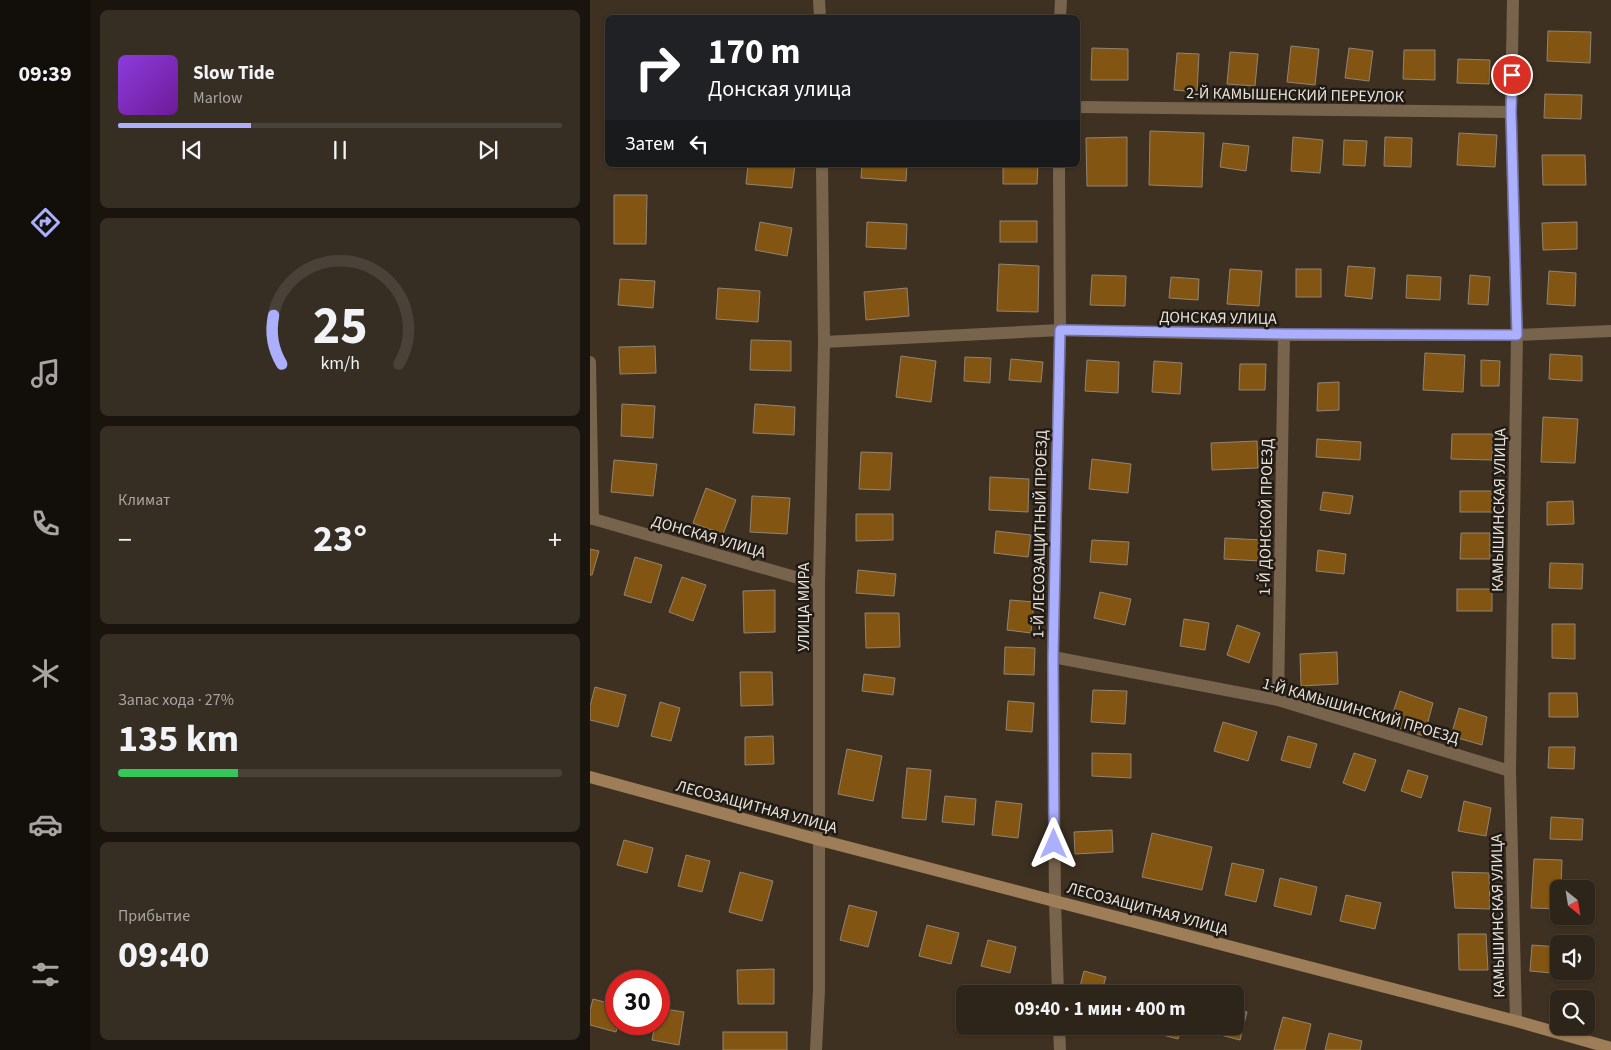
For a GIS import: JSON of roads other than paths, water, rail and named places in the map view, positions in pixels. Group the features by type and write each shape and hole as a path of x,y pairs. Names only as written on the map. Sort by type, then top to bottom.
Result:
{"street":[{"path":"819,0 820,15"},
{"path":"1060,0 1060,15"},
{"name":"КАМЫШИНСКАЯ УЛИЦА","path":"1513,0 1511,112 1517,335 1510,771 1516,1020"},
{"name":"2-Й КАМЫШЕНСКИЙ ПЕРЕУЛОК","path":"1080,107 1511,112"},
{"name":"УЛИЦА МИРА","path":"816,1050 819,990 819,584 824,342 822,167"},
{"name":"1-Й ЛЕСОЗАЩИТНЫЙ ПРОЕЗД","path":"1058,167 1060,330 1053,657 1054,901 1058,985"},
{"name":"ДОНСКАЯ УЛИЦА","path":"824,342 1060,330 1284,334 1517,335 1611,331"},
{"name":"1-Й ДОНСКОЙ ПРОЕЗД","path":"1278,700 1284,334"},
{"path":"590,362 592,519"},
{"name":"ДОНСКАЯ УЛИЦА","path":"592,519 819,584"},
{"name":"1-Й КАМЫШИНСКИЙ ПРОЕЗД","path":"1053,657 1278,700 1510,771"},
{"name":"ЛЕСОЗАЩИТНАЯ УЛИЦА","path":"590,777 820,840 1516,1020 1611,1048"},
{"path":"1059,1035 1060,1050"}]}
